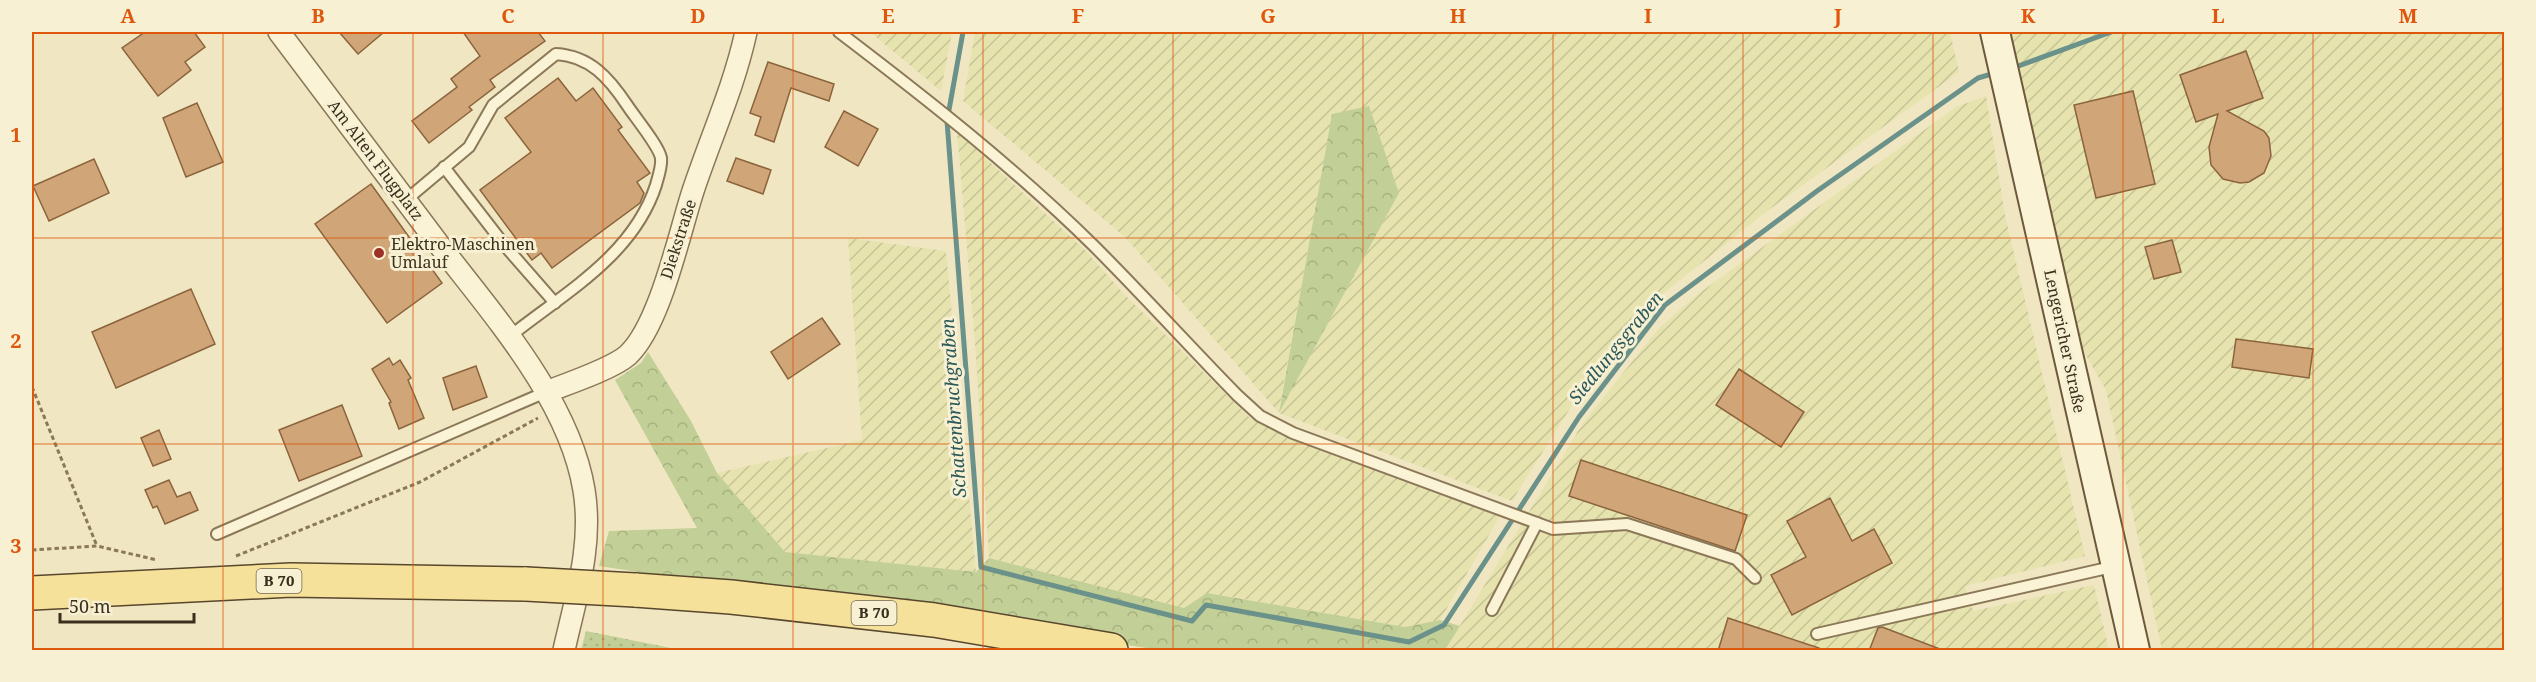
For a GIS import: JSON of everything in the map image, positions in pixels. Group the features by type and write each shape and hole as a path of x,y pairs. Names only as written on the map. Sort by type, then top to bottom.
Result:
{"main road":[{"name":"Lengericher Straße","path":"1997,43 2135,651"},
{"name":"B 70","path":"32,593 291,580 526,584 730,597 934,620 1111,651"}],"street":[{"name":"Am Alten Flugplatz","path":"279,32 509,337 546,392 574,451 584,490 588,548 564,651"},
{"name":"Diekstraße","path":"546,392 581,379 628,355 648,327 694,189 736,76 746,32"}],"lane":[{"path":"839,32 956,123 1094,246 1260,416 1293,433 1553,529 1627,524 1736,559 1755,578"},
{"path":"405,200 469,147 493,105 556,54 573,55 589,63 610,80 661,157 660,172 642,218 584,282 509,337"},
{"path":"444,167 506,247 555,303"},
{"path":"217,534 546,392"},
{"path":"1492,610 1533,521"},
{"path":"1816,634 2116,566"}],"path":[{"path":"32,387 97,546"}],"shaded area":[{"path":"870,32 952,32 941,91"},
{"path":"975,32 1950,32 1959,72 1766,212 1660,296 1574,402 1512,501 1279,413 1125,237 963,101","holes":["1332,115 1399,193 1279,411"]},
{"path":"2008,32 2504,32 2504,650 2162,650 2106,390 2080,345"},
{"path":"1986,96 2005,215 2085,556 1965,586 1973,611 2094,585 2109,650 1445,650 1583,423 1659,328 1698,294 1956,107"},
{"path":"957,132 1085,250 1125,295 1250,418 1500,516 1440,620 1405,627 1208,593 1184,608 989,558 975,343"},
{"path":"848,238 946,251 976,572 785,552 717,473 862,440"}],"green space":[{"path":"1369,106 1399,193 1279,413 1332,114"},
{"path":"648,352 691,421 717,473 785,552 976,572 989,558 1184,608 1207,593 1405,627 1440,620 1460,626 1445,650 1160,650 599,566 609,531 697,528 615,380 641,363"},
{"path":"586,631 681,650 581,650"}],"building":[{"path":"145,32 194,32 205,47 185,62 191,70 158,96 122,48"},
{"path":"339,32 384,32 358,54"},
{"path":"463,32 538,32 545,41 490,80 495,87 469,107 472,110 429,143 412,121 457,87 451,79 480,56"},
{"path":"2246,51 2263,98 2227,111 2264,131 2269,138 2271,156 2264,173 2249,182 2240,183 2223,179 2211,165 2209,147 2218,114 2196,122 2180,75"},
{"path":"768,62 834,84 829,101 791,88 774,142 755,135 761,117 750,113"},
{"path":"558,78 576,101 593,88 622,127 618,130 650,173 637,182 644,193 640,203 552,268 541,253 532,260 480,190 531,152 505,118"},
{"path":"2133,91 2155,184 2096,198 2074,105"},
{"path":"197,103 223,162 186,177 163,118"},
{"path":"844,111 878,129 858,166 825,147"},
{"path":"736,158 771,170 763,194 727,181"},
{"path":"94,159 109,193 49,221 33,186"},
{"name":"Elektro-Maschinen Umlauf","path":"371,184 442,283 387,323 315,224"},
{"path":"2172,240 2181,272 2154,279 2145,247"},
{"path":"191,289 215,344 116,388 92,332"},
{"path":"822,318 840,344 788,379 771,352"},
{"path":"2236,339 2313,349 2309,378 2232,367"},
{"path":"389,358 393,365 400,360 411,378 408,380 424,418 399,429 389,403 391,402 372,369"},
{"path":"476,366 487,397 453,410 443,378"},
{"path":"1739,369 1804,412 1781,447 1716,405"},
{"path":"342,405 362,456 299,481 279,430"},
{"path":"159,430 171,459 153,466 141,438"},
{"path":"1581,460 1747,515 1735,551 1569,496"},
{"path":"169,480 177,497 190,492 198,510 165,524 157,506 153,508 145,490"},
{"path":"1830,498 1852,541 1874,529 1892,563 1792,615 1771,575 1806,557 1787,521"},
{"path":"1728,618 1819,648 1819,651 1718,651"},
{"path":"1882,627 1940,649 1940,651 1869,651 1878,628"}],"waterway":[{"name":"Siedlungsgraben","path":"963,32 947,121 981,567 1192,621 1206,605 1409,642 1444,625 1579,417 1665,305 1817,191 1978,78 1995,73"},
{"name":"Siedlungsgraben","path":"2013,68 2111,32"}],"place":[{"name":"Elektro-Maschinen Umlauf","path":"379,253"}],"water label":[{"name":"Schattenbruchgraben","path":"954,408"}]}
